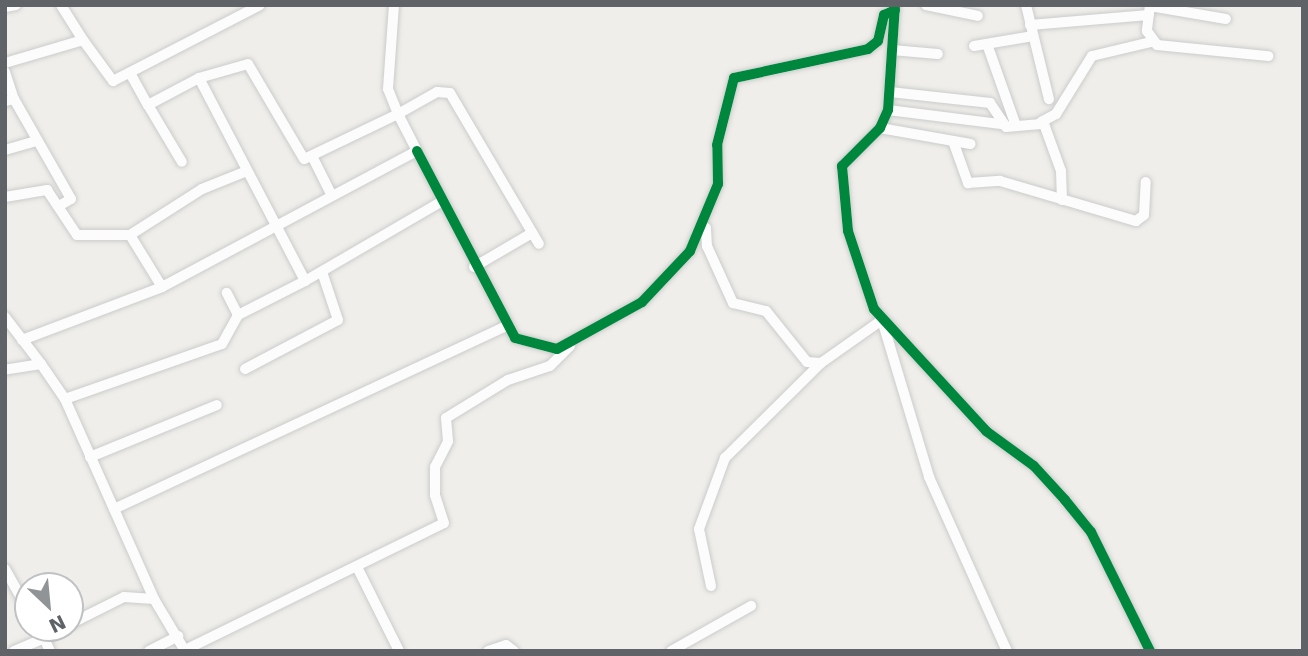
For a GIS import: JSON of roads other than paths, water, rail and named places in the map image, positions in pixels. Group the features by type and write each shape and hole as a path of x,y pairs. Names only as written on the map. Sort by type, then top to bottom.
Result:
{"street":[{"path":"5,6 16,5"},
{"path":"61,5 113,81 260,5"},
{"path":"394,5 388,89 398,114 474,267 507,326 532,346 557,349 575,341 656,290 706,225"},
{"path":"926,5 978,16"},
{"path":"1026,5 1049,99"},
{"path":"895,8 888,110 880,128 842,166 848,230 882,320 929,477 1007,651"},
{"path":"821,363 807,362 766,311 733,303 707,246 706,225 734,78 873,47 884,15 895,8"},
{"path":"1150,9 1151,42"},
{"path":"974,46 1031,31 1150,9 1226,19"},
{"path":"5,63 83,40"},
{"path":"888,110 1016,126 1041,122 1056,114 1092,56 1151,42 1268,56"},
{"path":"987,44 1016,126"},
{"path":"892,50 938,54"},
{"path":"148,105 199,78 248,64 295,150 304,159 313,158 446,90 539,244"},
{"path":"5,72 10,100 36,141"},
{"path":"130,73 182,162"},
{"path":"199,78 247,171 273,229 305,281"},
{"path":"890,92 990,103 1002,124"},
{"path":"1041,122 1061,171 1062,200"},
{"path":"880,128 971,144"},
{"path":"5,150 43,141 71,199 60,206"},
{"path":"953,141 968,183 1000,181 1140,221 1146,182"},
{"path":"5,338 20,337 162,287 418,151"},
{"path":"313,158 332,196"},
{"path":"5,197 47,190 77,235 130,234 202,189 247,171"},
{"path":"65,399 222,344 238,315 305,281 441,202"},
{"path":"474,267 532,233"},
{"path":"130,234 162,287"},
{"path":"245,369 338,320 321,272"},
{"path":"227,293 238,315"},
{"path":"5,317 65,399 154,599 185,651 444,523 435,495 435,467 448,441 446,418 508,380 550,366 575,341"},
{"path":"711,586 699,529 725,458 821,363 882,320"},
{"path":"882,320 986,431 1034,466 1091,532 1150,651"},
{"path":"114,509 507,326"},
{"path":"5,370 41,364"},
{"path":"90,457 217,405"},
{"path":"357,567 399,651"},
{"path":"5,569 10,588"},
{"path":"84,617 124,597 154,599"},
{"path":"671,651 751,607"},
{"path":"149,651 178,636"},
{"path":"488,651 506,645 514,651"}]}
